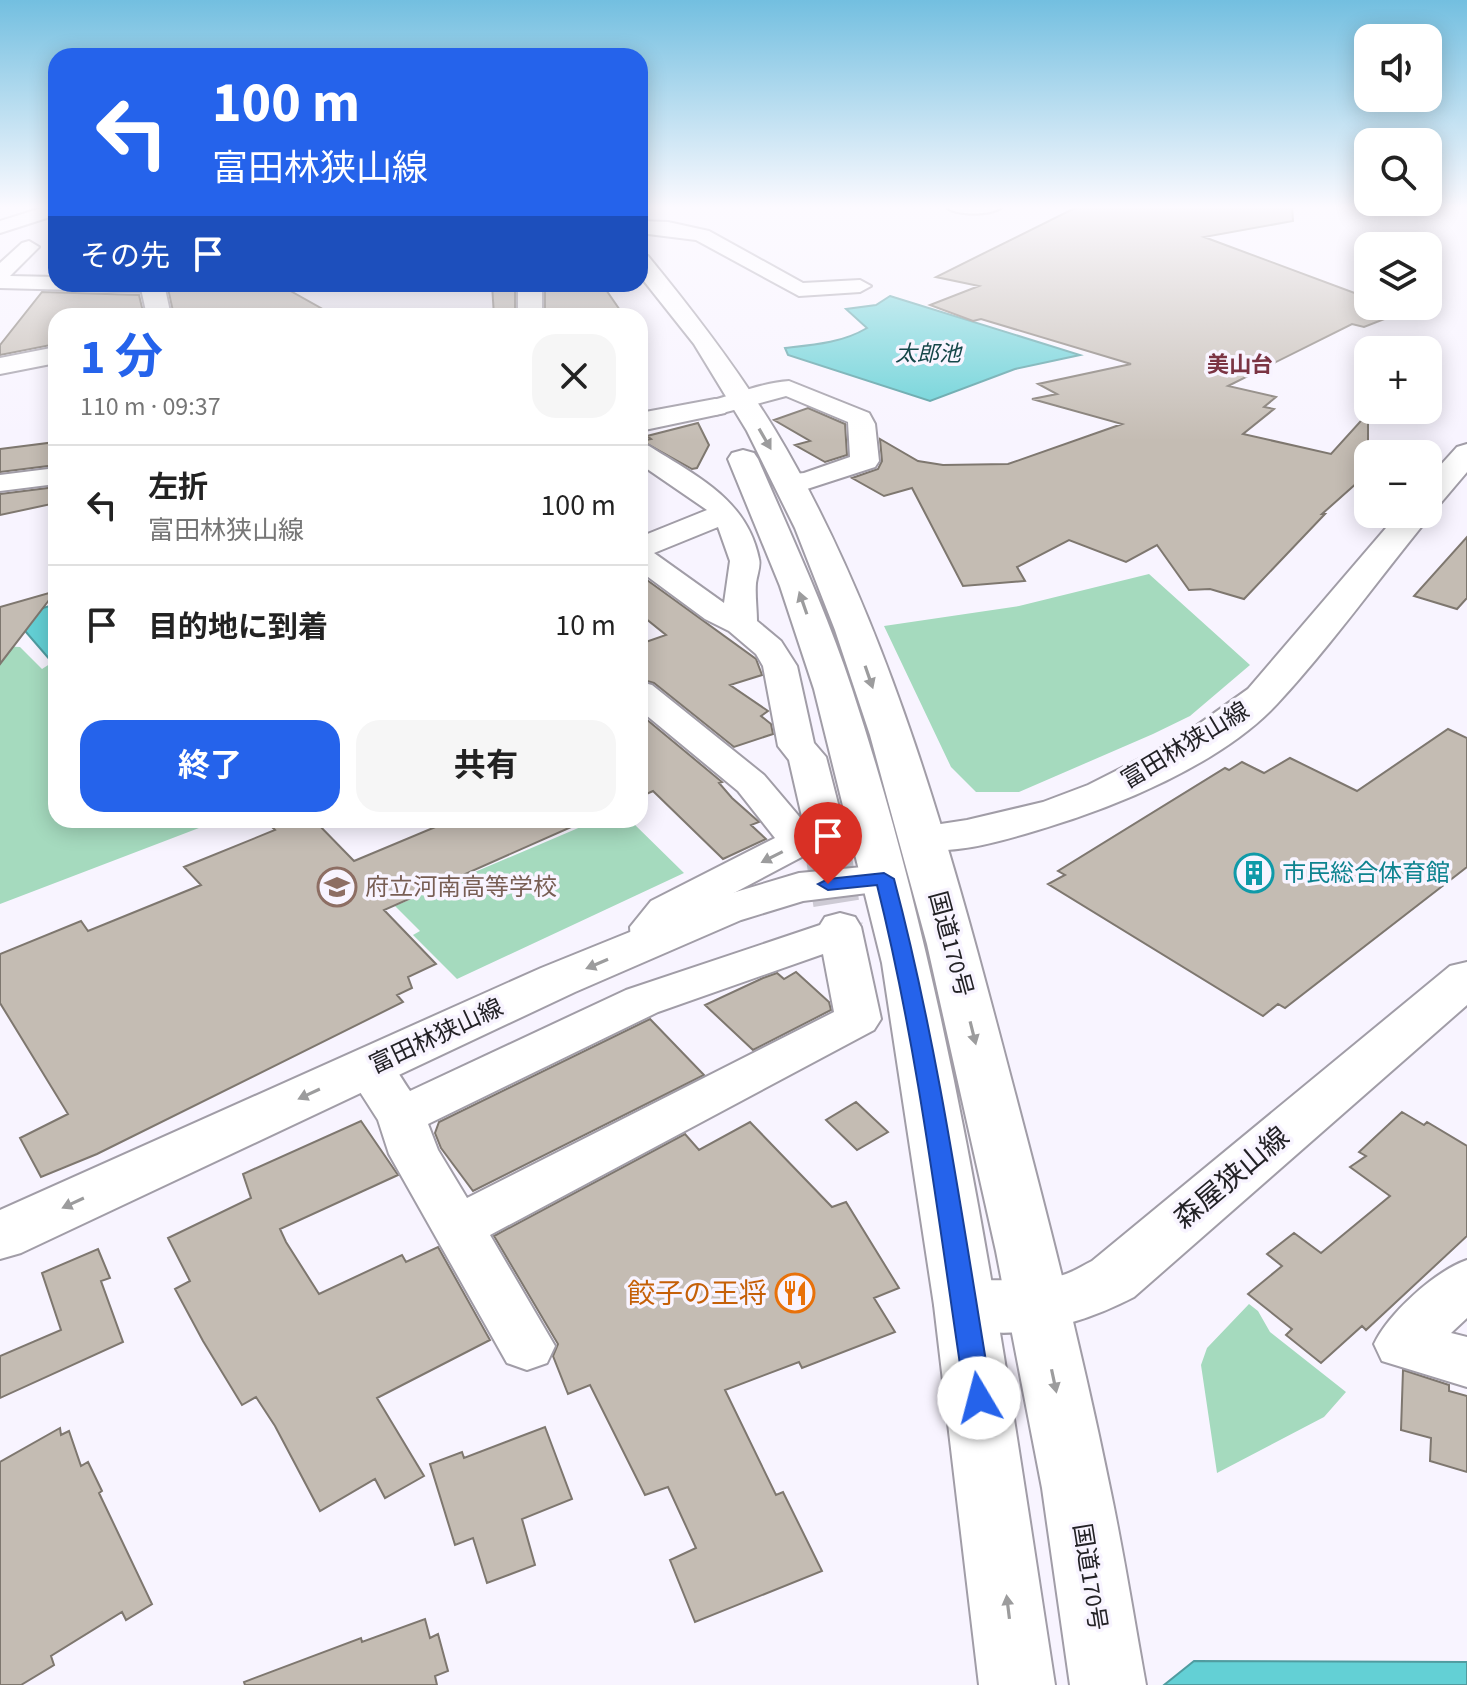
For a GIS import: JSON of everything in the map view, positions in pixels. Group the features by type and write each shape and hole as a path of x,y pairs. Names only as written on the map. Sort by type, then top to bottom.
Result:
{"main road":[{"name":"国道170号","path":"659,285 700,335 729,404 797,586 855,763 906,963 965,1305 1017,1685"},
{"name":"国道170号","path":"641,292 679,346 729,404 787,482 851,628 923,838 984,1075 1038,1305 1071,1463 1108,1685"},
{"path":"0,366 48,357"},
{"path":"648,420 729,404"},
{"path":"1442,482 1467,453"},
{"name":"富田林狭山線","path":"923,838 979,832 1091,799 1150,772 1243,714 1262,697 1403,528"},
{"name":"富田林狭山線","path":"0,1236 368,1067 725,910 799,887 884,879"},
{"name":"森屋狭山線","path":"965,1305 1038,1305 1073,1299 1113,1279 1467,978"}],"street":[{"path":"790,285 799,290 860,286"},
{"path":"55,308 58,292"},
{"path":"729,404 767,390 789,388 860,418 864,429 861,451 865,461 807,481 787,482"},
{"path":"648,457 707,495 726,513 745,561 740,586 741,624"},
{"path":"0,483 48,477"},
{"path":"648,545 726,513"},
{"path":"648,563 716,612 741,624 769,648 780,666 796,746 807,757 825,831"},
{"path":"648,699 751,783 799,842 666,911 651,927 653,941"},
{"path":"751,783 796,746"},
{"path":"401,1116 642,1001 841,932 858,1019 457,1227"},
{"path":"368,1067 401,1116 414,1154 527,1346"},
{"path":"1467,1283 1402,1344 1467,1362"}],"green space":[{"path":"1149,574 1250,665 1190,716 1153,734 1019,792 976,792 951,767 884,626 1019,606"},
{"path":"0,646 20,647 42,669 48,665 48,828 199,828 0,904"},
{"path":"578,828 638,828 684,873 457,979 413,935 420,931 395,906"},
{"path":"1249,1304 1258,1311 1270,1332 1346,1392 1324,1417 1217,1473 1201,1365 1207,1348"}],"water":[{"name":"太郎池","path":"890,296 1080,355 1015,369 930,401 788,355 785,348 837,340 867,328 846,309 876,305"},
{"path":"48,606 48,658 13,617"},
{"path":"1194,1661 1467,1662 1467,1685 1164,1685"}],"building":[{"path":"972,285 1332,285 1354,293 1354,320 1382,320 1364,327 1352,324 1228,386 1276,397 1264,407 1274,409 1243,434 1331,454 1358,424 1368,424 1368,440 1354,440 1354,485 1322,514 1325,514 1244,599 1210,589 1189,590 1157,545 1126,562 1069,540 1017,567 1025,581 963,586 912,488 884,496 852,478 878,469 882,461 880,439 918,461 943,465 1008,464 1122,424 1032,399 1057,394 1038,384 1131,364 981,319 973,321 930,305 979,286"},
{"path":"42,292 139,295 142,308 48,308 48,346 0,355 0,345"},
{"path":"169,292 292,292 321,308 172,308"},
{"path":"492,292 515,292 515,308 494,308"},
{"path":"545,292 608,292 618,308 545,308"},
{"path":"808,408 845,424 847,455 825,462 795,445 810,441 774,420"},
{"path":"698,423 709,445 697,468 692,469 648,444 651,439 648,436"},
{"path":"48,443 48,466 0,472 0,449"},
{"path":"48,488 48,505 0,515 0,494"},
{"path":"1467,537 1467,598 1457,609 1414,596"},
{"path":"648,581 756,659 762,675 730,685 768,711 761,716 771,724 773,734 734,747 648,681 648,641 666,635 648,620"},
{"path":"48,593 48,601 0,664 0,607"},
{"path":"648,721 722,782 719,783 732,798 759,822 751,825 766,839 723,859 653,791 648,793"},
{"name":"市民総合体育館","path":"1448,729 1467,738 1467,867 1285,1008 1278,1004 1263,1016 1048,884 1065,875 1058,871 1225,768 1229,770 1242,762 1264,773 1290,758 1357,791"},
{"path":"273,828 322,828 354,861 433,828 569,828 384,910 436,964 408,977 412,988 397,995 403,1002 97,1154 41,1177 20,1138 68,1114 0,1003 0,954 81,921 88,931 201,885 184,867 275,830"},
{"path":"796,972 829,1002 831,1010 753,1050 705,1005 763,978 777,973 784,979"},
{"path":"650,1019 704,1075 473,1191 441,1148 435,1133 439,1122"},
{"path":"856,1102 888,1132 857,1150 826,1120"},
{"path":"1402,1112 1424,1125 1427,1122 1467,1146 1467,1236 1366,1330 1362,1326 1321,1363 1286,1335 1292,1329 1248,1294 1282,1266 1267,1254 1294,1233 1321,1253 1390,1196 1350,1167 1366,1156 1359,1152"},
{"path":"361,1121 398,1175 280,1229 286,1242 319,1294 402,1255 406,1262 438,1247 490,1340 377,1398 424,1476 385,1498 375,1479 320,1511 256,1397 242,1405 203,1341 175,1289 190,1281 168,1238 251,1198 243,1174"},
{"path":"750,1122 832,1207 846,1202 899,1288 874,1298 895,1332 802,1368 799,1362 725,1390 776,1495 783,1492 822,1571 695,1622 670,1560 696,1548 668,1487 645,1495 590,1385 568,1394 553,1356 558,1344 494,1236 685,1134 699,1150"},
{"path":"98,1249 110,1278 101,1281 123,1342 0,1398 0,1356 61,1330 42,1273"},
{"path":"1403,1370 1449,1385 1449,1391 1467,1396 1467,1472 1430,1461 1431,1438 1401,1430"},
{"path":"545,1427 572,1499 522,1519 535,1565 487,1583 473,1538 455,1545 430,1464 462,1452 464,1458"},
{"path":"60,1428 61,1435 69,1431 81,1466 88,1462 102,1491 99,1493 152,1604 126,1620 122,1612 51,1656 54,1665 21,1685 0,1685 0,1462"},
{"path":"425,1619 430,1638 438,1634 448,1671 435,1676 437,1685 245,1685 244,1682 361,1638 362,1642"}],"tunnel":[{"path":"825,831 830,860"},
{"path":"829,858 840,927"}],"place":[{"name":"市民総合体育館","path":"1254,873"},
{"name":"府立河南高等学校","path":"337,887"},
{"name":"餃子の王将","path":"795,1293"}],"district":[{"name":"美山台","path":"1240,364"}],"route":[{"path":"828,884 884,879 906,963 928,1078 979,1398"}]}
